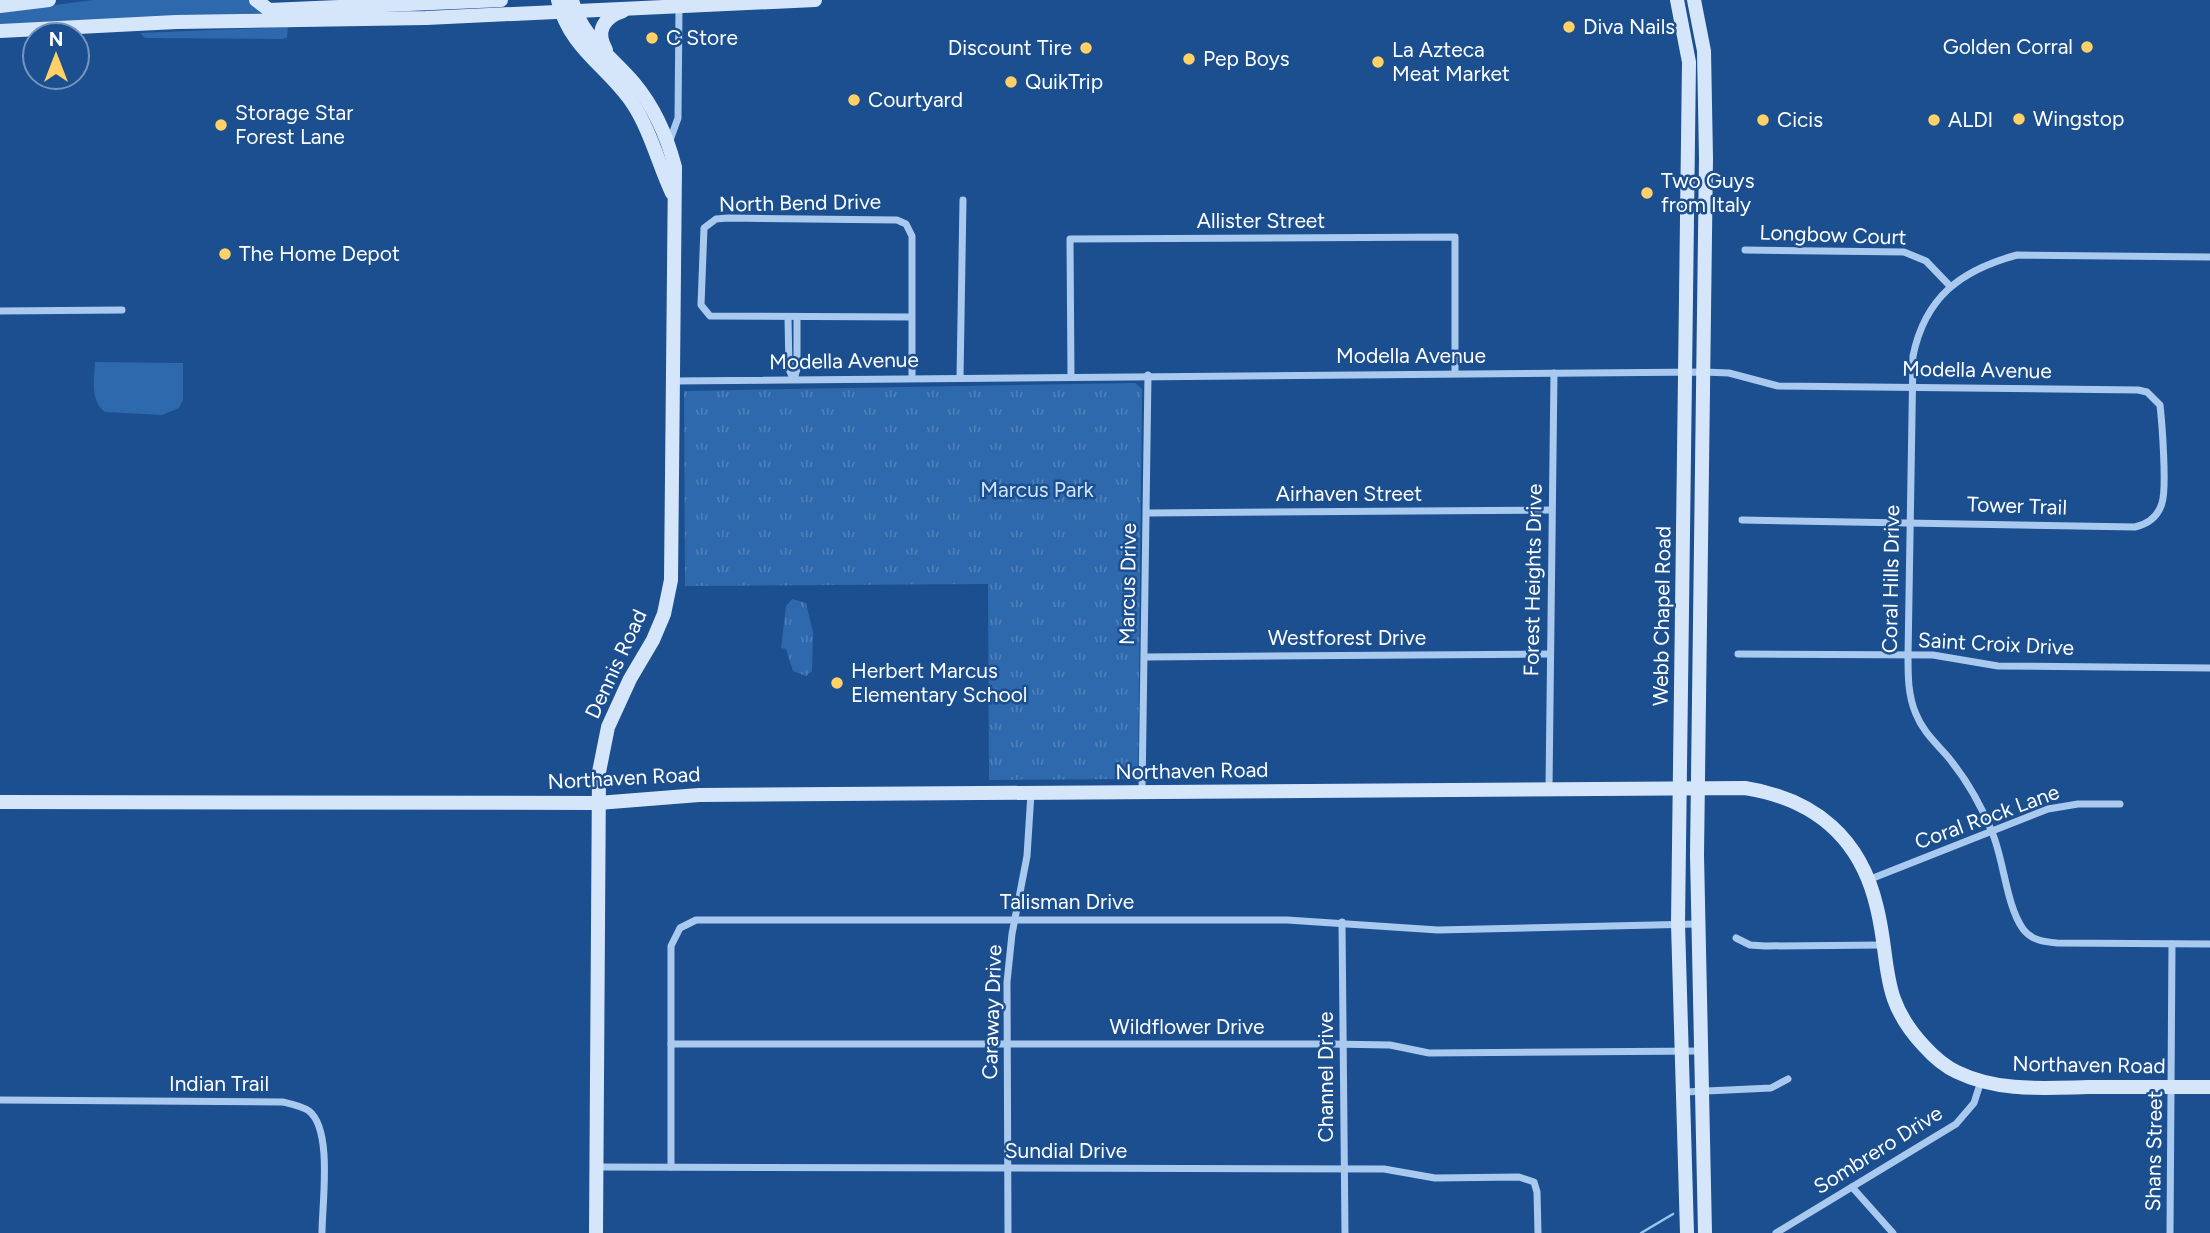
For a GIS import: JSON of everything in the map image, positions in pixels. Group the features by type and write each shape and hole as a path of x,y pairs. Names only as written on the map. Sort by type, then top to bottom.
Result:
{"street":[{"path":"0,6 49,0"},
{"path":"256,0 269,10 292,15 566,5 627,9 679,8 721,3 815,0"},
{"path":"0,31 501,0"},
{"name":"Webb Chapel Road","path":"1677,0 1689,57 1678,924 1688,1233"},
{"name":"Webb Chapel Road","path":"1694,0 1701,26 1705,96 1697,924 1704,1091 1705,1233"},
{"path":"1701,26 1702,0"},
{"path":"566,5 612,61"},
{"path":"566,5 586,54 642,106"},
{"path":"669,144 677,118 679,8"},
{"path":"627,9 608,19 601,27 602,44 642,106 675,197"},
{"path":"1689,98 1705,96"},
{"name":"Dennis Road","path":"596,1233 599,772 608,727 630,679 653,640 664,614 671,580 675,167 669,144 642,106"},
{"path":"960,377 963,200"},
{"name":"North Bend Drive","path":"792,318 710,316 701,305 701,235 708,222 728,218 891,220 906,224 912,236 911,317"},
{"name":"Allister Street","path":"1070,376 1070,239 1455,237 1455,373"},
{"name":"Longbow Court","path":"1745,250 1903,252 1926,261 1950,286"},
{"name":"Coral Hills Drive","path":"2210,257 2017,256 1987,263 1950,286 1938,299 1919,330 1913,356 1908,656 1910,694 1915,713 1924,730 1962,775 1992,831 2003,861 2016,919 2025,932 2036,939 2057,943 2210,944"},
{"path":"0,311 122,310"},
{"path":"793,379 789,369 792,318 911,317 912,378"},
{"name":"Modella Avenue","path":"674,381 1704,372 1729,373 1778,386 1911,386 2147,392"},
{"name":"Forest Heights Drive","path":"1549,788 1554,373"},
{"name":"Marcus Drive","path":"1142,792 1148,376"},
{"name":"Tower Trail","path":"1742,520 2145,525 2154,518 2163,502 2160,405 2147,392"},
{"name":"Airhaven Street","path":"1147,513 1551,510"},
{"name":"Westforest Drive","path":"1145,657 1549,654"},
{"name":"Saint Croix Drive","path":"1738,654 1951,656 1998,666 2210,668"},
{"name":"Northaven Road","path":"0,802 598,803 699,795 1745,788 1794,800 1832,826 1850,846 1868,880 1892,997 1912,1033 1933,1056 1955,1072 2014,1088 2210,1087"},
{"name":"Caraway Drive","path":"1008,1233 1007,969 1027,856 1031,793"},
{"name":"Coral Rock Lane","path":"1868,880 2048,809 2078,804 2120,804"},
{"name":"Talisman Drive","path":"671,1167 671,946 674,935 688,922 1342,922 1438,930 1697,924"},
{"name":"Channel Drive","path":"1342,922 1345,1233"},
{"path":"1736,938 1750,945 1765,946 1883,945"},
{"name":"Shans Street","path":"2170,1233 2172,944"},
{"name":"Wildflower Drive","path":"671,1044 1343,1044 1390,1045 1429,1053 1702,1051"},
{"path":"1685,1092 1771,1088 1788,1079"},
{"name":"Sombrero Drive","path":"1776,1233 1956,1124 1974,1103 1981,1081"},
{"name":"Indian Trail","path":"0,1100 283,1102 300,1106 311,1112 322,1132 322,1233"},
{"name":"Sundial Drive","path":"597,1167 1384,1169 1434,1178 1518,1177 1534,1182 1538,1192 1538,1233"},
{"path":"1852,1187 1893,1233"}],"green space":[{"path":"93,0 251,0 261,13 91,22 21,21 21,26 0,27 0,12"},
{"path":"288,27 287,38 281,39 145,38 140,33"},
{"path":"95,362 183,363 183,400 179,408 162,415 105,412 95,396"},
{"name":"Marcus Park","path":"1135,383 1142,389 1138,779 989,780 988,584 685,586 684,391"},
{"path":"792,599 806,603 813,632 812,671 806,676 793,671 786,649 781,648 786,606"}],"waterway":[{"path":"1641,1233 1673,1214"}],"place":[{"name":"Diva Nails","path":"1569,27"},
{"name":"C Store","path":"652,38"},
{"name":"Golden Corral","path":"2087,47"},
{"name":"Discount Tire","path":"1086,48"},
{"name":"Pep Boys","path":"1189,59"},
{"name":"La Azteca Meat Market","path":"1378,62"},
{"name":"QuikTrip","path":"1011,82"},
{"name":"Courtyard","path":"854,100"},
{"name":"Wingstop","path":"2019,119"},
{"name":"Cicis","path":"1763,120"},
{"name":"ALDI","path":"1934,120"},
{"name":"Storage Star Forest Lane","path":"221,125"},
{"name":"Two Guys from Italy","path":"1647,193"},
{"name":"The Home Depot","path":"225,254"},
{"name":"Herbert Marcus Elementary School","path":"837,683"}]}
